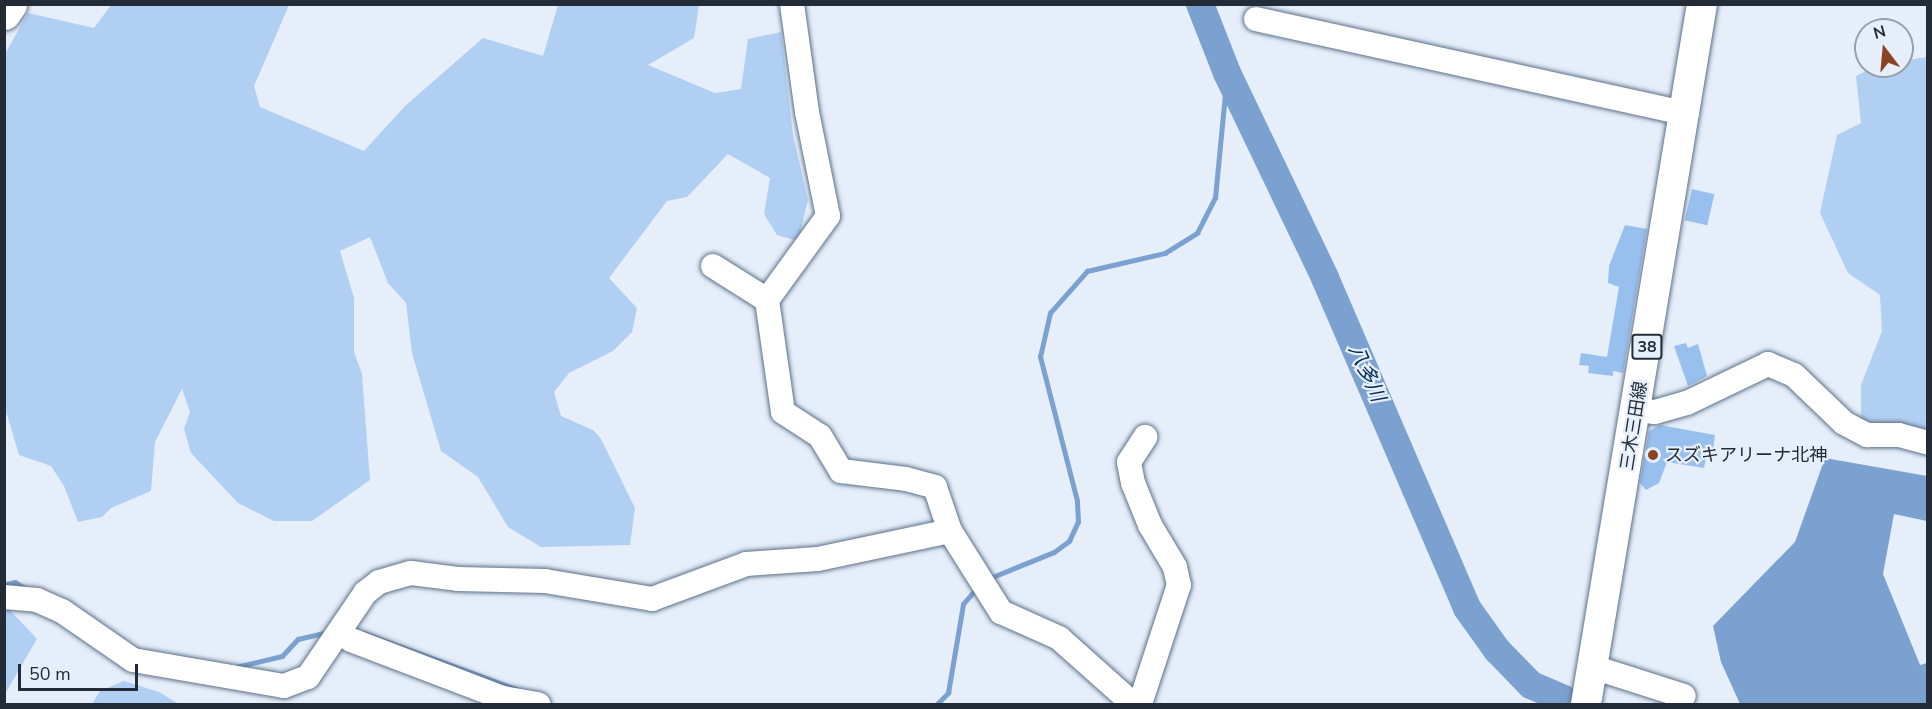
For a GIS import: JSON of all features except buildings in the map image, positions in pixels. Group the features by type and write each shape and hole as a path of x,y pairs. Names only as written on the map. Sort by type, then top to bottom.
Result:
{"highway":[{"path":"4,13 10,4"}],"main road":[{"name":"三木三田線","path":"1590,687 1687,114 1702,4"}],"street":[{"path":"792,4 828,216 767,300 783,412 820,436 841,471 906,479 935,487 950,531 1001,612 1059,638 1133,705"},
{"path":"1256,19 1687,114"},
{"path":"713,266 767,300"},
{"path":"1636,410 1655,412 1687,403 1768,364 1794,375 1844,423 1867,435 1899,435 1928,444"},
{"path":"1140,705 1179,585 1175,567 1150,525 1133,483 1130,462 1145,436"},
{"path":"4,597 37,600 62,611 133,660 284,686 308,677 365,593 379,582 411,573 458,579 545,581 652,599 746,564 818,559 950,531"},
{"path":"351,640 503,698 538,705"},
{"path":"1590,687 1684,696"}],"shaded area":[{"path":"111,5 289,5 254,86 260,107 364,151 405,106 483,38 543,56 558,5 699,5 694,38 648,65 715,93 741,89 748,39 781,32 793,135 808,200 798,241 777,235 764,214 770,178 728,154 687,197 667,201 609,278 637,308 632,332 613,351 569,373 554,392 561,416 593,430 601,439 635,508 630,545 541,547 508,527 478,477 441,451 412,353 406,303 388,283 370,237 340,251 354,298 354,352 362,374 370,480 312,521 274,521 238,503 191,453 184,429 190,412 182,389 155,442 151,491 111,508 102,517 78,522 64,486 51,466 19,455 5,408 5,54 28,13 94,28"},
{"path":"1927,57 1927,436 1861,419 1861,385 1882,331 1880,295 1848,273 1820,213 1837,135 1861,123 1856,78 1914,78 1914,59"},
{"path":"1825,458 1927,476 1927,521 1894,514 1883,574 1920,665 1927,663 1927,704 1740,704 1721,662 1713,626 1795,542"},
{"path":"5,605 37,639 5,694"},
{"path":"124,681 159,692 179,704 92,704 100,691"}],"waterway":[{"name":"八多川","path":"1200,4 1227,73 1325,278 1467,608 1497,650 1531,685 1576,704"},
{"path":"990,578 1054,552 1069,541 1078,522 1077,501 1040,357 1050,313 1087,271 1165,253 1197,233 1215,198 1227,73"},
{"path":"4,585 15,582 26,589"},
{"path":"937,704 948,693 963,604 978,587"},
{"path":"236,667 282,656 298,639 329,632"},
{"path":"364,633 516,689"}],"place":[{"name":"スズキアリーナ北神","path":"1653,455"}]}
